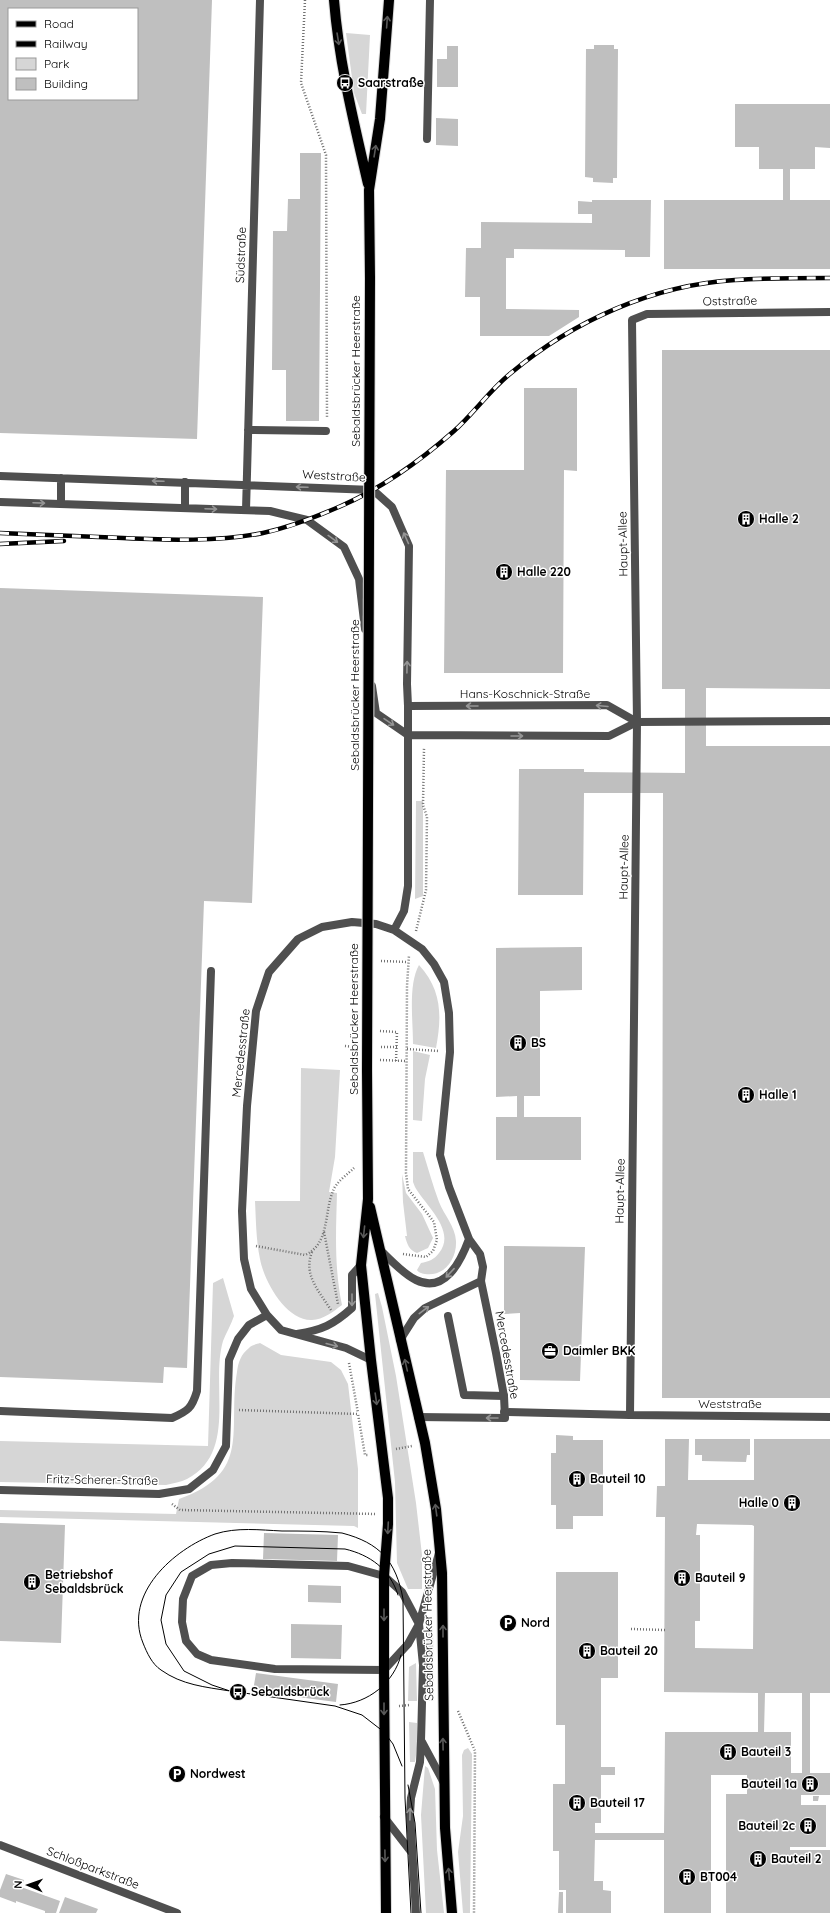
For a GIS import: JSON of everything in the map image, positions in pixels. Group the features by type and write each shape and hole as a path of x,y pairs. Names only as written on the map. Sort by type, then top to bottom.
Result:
{"main road":[{"name":"Sebaldsbrücker Heerstraße","path":"334,0 337,34 345,82 369,190"},
{"name":"Sebaldsbrücker Heerstraße","path":"386,1913 384,1817 384,1576 388,1498 361,1264 368,1199 369,190 380,119 389,0"},
{"name":"Sebaldsbrücker Heerstraße","path":"368,1199 425,1444 436,1509 442,1573 445,1828 452,1913"}],"street":[{"name":"Südstraße","path":"246,510 260,0"},
{"path":"427,139 430,0"},
{"name":"Oststraße","path":"632,320 647,314 830,312"},
{"name":"Haupt-Allee","path":"630,1415 637,722 632,320"},
{"path":"248,430 326,431"},
{"name":"Weststraße","path":"0,476 373,490 392,506 409,546 407,684 408,886 404,912 394,930"},
{"path":"61,478 61,504"},
{"path":"185,482 185,508"},
{"path":"0,502 270,511 307,520 344,547 359,579 376,713 408,735"},
{"name":"Hans-Koschnick-Straße","path":"408,706 607,705 637,722"},
{"name":"Hans-Koschnick-Straße","path":"408,735 608,736 637,722 830,721"},
{"name":"Mercedesstraße","path":"371,1360 346,1348 294,1335 281,1330 267,1315 251,1289 244,1259 243,1196 252,1047 256,1011 269,972 298,940 322,927 352,922 376,924 394,930 413,941 422,948 434,964 444,982 449,1013 450,1052 440,1154 449,1187 469,1239 480,1254 483,1267 481,1281 504,1396 505,1418 418,1417"},
{"path":"0,1411 172,1418 184,1413 193,1404 196,1391 212,971"},
{"path":"380,1250 416,1280 432,1283 448,1276 462,1258 469,1239"},
{"path":"294,1335 316,1331 338,1321 352,1308 352,1274 361,1264"},
{"path":"400,1340 414,1318 425,1308 481,1281"},
{"name":"Fritz-Scherer-Straße","path":"0,1490 159,1494 189,1489 213,1470 226,1446 229,1360 238,1339 249,1325 267,1315"},
{"path":"448,1316 464,1395 504,1396"},
{"name":"Weststraße","path":"504,1412 830,1417"},
{"path":"416,1913 410,1814 411,1798 420,1762 422,1741 423,1665 419,1624 402,1592 384,1576 348,1566 232,1563 211,1565 192,1576 183,1599 182,1622 186,1641 197,1654 211,1660 301,1671 384,1670 408,1644 419,1624 440,1549"},
{"path":"422,1741 444,1783"},
{"path":"384,1817 412,1853"},
{"name":"Schloßparkstraße","path":"0,1845 178,1913"}],"path":[{"path":"305,0 301,83 326,156 326,431"},
{"path":"380,1250 426,1257 433,1251 437,1240 434,1222 408,1189 406,1173 408,962 426,890 427,817 423,805 424,735"},
{"path":"380,961 408,962"},
{"path":"407,1049 450,1052"},
{"path":"396,1061 407,1061"},
{"path":"244,1242 276,1251 305,1255 312,1252 324,1232 333,1190 367,1154"},
{"path":"324,1232 341,1318"},
{"path":"228,1410 358,1414 365,1455 425,1444"},
{"path":"159,1494 180,1510 388,1514"},
{"path":"631,1629 665,1630"},
{"path":"456,1706 475,1751 474,1913"}],"green space":[{"path":"346,33 370,35 366,114 362,114 354,93"},
{"path":"416,801 423,801 423,896 415,899"},
{"path":"419,965 427,974 436,994 439,1025 436,1048 413,1044 412,992 413,982"},
{"path":"413,1051 430,1055 425,1079 422,1121 413,1120"},
{"path":"301,1068 340,1070 335,1157 329,1192 337,1193 337,1263 339,1291 342,1305 324,1317 316,1320 302,1319 293,1314 285,1307 271,1288 262,1268 256,1230 255,1201 300,1201"},
{"path":"413,1152 423,1152 439,1202 454,1230 456,1248 452,1260 443,1270 438,1273 425,1274 417,1270 421,1263 431,1260 439,1253 444,1245 444,1236 438,1218 415,1187 413,1182"},
{"path":"402,1174 406,1193 422,1214 433,1238 428,1248 417,1253 409,1246 405,1236 407,1236 403,1202"},
{"path":"223,1278 234,1316 223,1341 220,1359 219,1417 217,1435 212,1452 203,1467 187,1479 166,1485 0,1482 0,1441 208,1446 213,1283"},
{"path":"378,1293 396,1376 416,1503 422,1555 422,1589 408,1589 397,1563 395,1482 375,1294"},
{"path":"260,1343 281,1355 331,1362 341,1370 348,1384 358,1469 358,1528 354,1526 0,1517 0,1510 176,1514 179,1499 202,1488 218,1476 227,1463 232,1448 234,1431 235,1393 238,1365 246,1350 251,1346"},
{"path":"426,1629 433,1629 434,1701 427,1701"},
{"path":"416,1663 417,1701 408,1701 409,1667"},
{"path":"409,1722 417,1723 417,1748 415,1762 410,1762"},
{"path":"468,1748 472,1754 470,1913 463,1913 458,1852 463,1816 462,1755 464,1750"},
{"path":"425,1766 428,1768 435,1789 437,1850 444,1913 426,1913 421,1815"}],"building":[{"path":"0,0 212,0 197,439 0,433"},
{"path":"594,45 614,45 614,49 618,49 617,178 613,178 613,183 593,182 593,178 585,177 586,49 594,49"},
{"path":"447,46 458,46 458,87 437,87 437,59 447,59"},
{"path":"735,104 830,104 830,148 815,147 815,169 790,169 790,200 830,200 830,269 664,269 664,200 783,200 783,169 759,169 759,147 735,147"},
{"path":"436,118 458,119 458,146 436,145"},
{"path":"300,153 321,153 319,421 286,421 286,370 272,370 273,231 287,231 288,199 300,199"},
{"path":"592,200 651,200 650,257 625,257 625,250 514,249 514,258 506,258 506,309 579,310 579,317 549,336 480,336 480,297 465,297 466,248 481,248 481,222 592,223 592,214 578,214 578,201 592,202"},
{"name":"Halle 1","path":"662,350 830,350 830,689 706,688 706,746 830,746 830,1398 662,1398 663,793 584,793 583,895 518,895 519,769 584,769 584,772 685,773 685,689 662,689"},
{"name":"Halle 220","path":"524,388 577,388 577,471 564,470 563,673 444,673 446,470 524,470"},
{"path":"0,588 263,597 252,903 204,901 187,1368 164,1367 163,1383 0,1377"},
{"name":"BS","path":"582,947 582,990 540,991 540,1096 524,1096 524,1117 581,1117 581,1160 496,1160 496,1117 517,1117 517,1096 496,1097 496,948"},
{"path":"504,1246 585,1247 580,1381 520,1380 520,1313 504,1314"},
{"name":"Bauteil 10","path":"556,1435 573,1436 573,1440 603,1440 603,1516 573,1516 573,1529 556,1529 556,1505 551,1505 551,1453 556,1453"},
{"path":"665,1439 689,1439 688,1480 754,1480 754,1439 830,1439 830,1693 810,1693 810,1773 830,1773 830,1795 801,1795 801,1805 826,1805 826,1847 790,1847 790,1850 830,1850 830,1913 726,1913 726,1794 747,1794 747,1775 711,1775 711,1913 664,1913 664,1840 595,1840 594,1881 603,1881 603,1890 611,1891 611,1913 566,1913 566,1890 559,1890 559,1851 553,1851 553,1784 565,1784 565,1725 556,1725 556,1572 618,1572 618,1678 601,1678 601,1767 615,1767 615,1775 601,1775 601,1823 595,1823 595,1833 664,1833 665,1732 758,1732 758,1693 664,1692 665,1517 656,1517 657,1486 665,1486","holes":["697,1524 754,1526 753,1649 695,1648 695,1621 700,1621 700,1535 696,1535","765,1693 802,1693 802,1773 791,1773 791,1732 764,1732"]},
{"path":"695,1439 750,1439 750,1455 747,1455 746,1462 702,1461 702,1455 695,1455"},
{"name":"Betriebshof Sebaldsbrück","path":"0,1523 65,1525 61,1643 0,1641"},
{"path":"264,1533 338,1535 337,1561 263,1559"},
{"path":"308,1585 341,1586 341,1603 308,1602"},
{"path":"291,1624 342,1625 341,1659 291,1658"},
{"path":"256,1673 338,1684 336,1702 253,1691"},
{"path":"813,1796 819,1796 818,1801 813,1801"},
{"path":"6,1874 24,1880 21,1887 60,1901 56,1913 45,1913 45,1911 0,1897 0,1890"},
{"path":"559,1892 563,1892 563,1913 558,1913"},
{"path":"65,1897 98,1909 96,1913 59,1913"}],"tram line":[{"path":"230,1691 194,1685 169,1675 158,1668 152,1661 143,1643 139,1625 140,1607 146,1591 156,1576 169,1562 184,1550 215,1534 232,1530 320,1531 342,1533 367,1542 376,1548 391,1564 396,1574 403,1599 405,1798 411,1913"},
{"path":"398,1595 390,1578 378,1564 363,1555 345,1549 235,1546 209,1554 181,1572 166,1595 161,1620 166,1644 184,1671 212,1685 230,1691 335,1706 362,1715 384,1732 393,1744 402,1766"},
{"path":"340,1705 360,1700 370,1696 378,1690 386,1683 398,1665 401,1655"},
{"path":"408,1785 415,1823 421,1913"}],"railway":[{"path":"0,533 193,540 246,536 283,528 312,518 356,499 400,473 428,453 454,431 503,380 535,354 561,337 616,309 644,298 674,289 704,283 758,279 830,278"},
{"path":"0,544 64,541"}],"place":[{"name":"Saarstraße","path":"345,83"},
{"name":"Halle 2","path":"746,519"},
{"name":"Halle 220","path":"504,572"},
{"name":"BS","path":"518,1043"},
{"name":"Halle 1","path":"746,1095"},
{"name":"Daimler BKK","path":"550,1351"},
{"name":"Bauteil 10","path":"577,1479"},
{"name":"Halle 0","path":"792,1503"},
{"name":"Bauteil 9","path":"682,1578"},
{"name":"Betriebshof Sebaldsbrück","path":"32,1582"},
{"name":"Nord","path":"508,1623"},
{"name":"Bauteil 20","path":"587,1651"},
{"name":"Sebaldsbrück","path":"238,1692"},
{"name":"Bauteil 3","path":"728,1752"},
{"name":"Nordwest","path":"177,1774"},
{"name":"Bauteil 1a","path":"810,1784"},
{"name":"Bauteil 17","path":"577,1803"},
{"name":"Bauteil 2c","path":"808,1826"},
{"name":"Bauteil 2","path":"758,1859"},
{"name":"BT004","path":"687,1877"}]}
